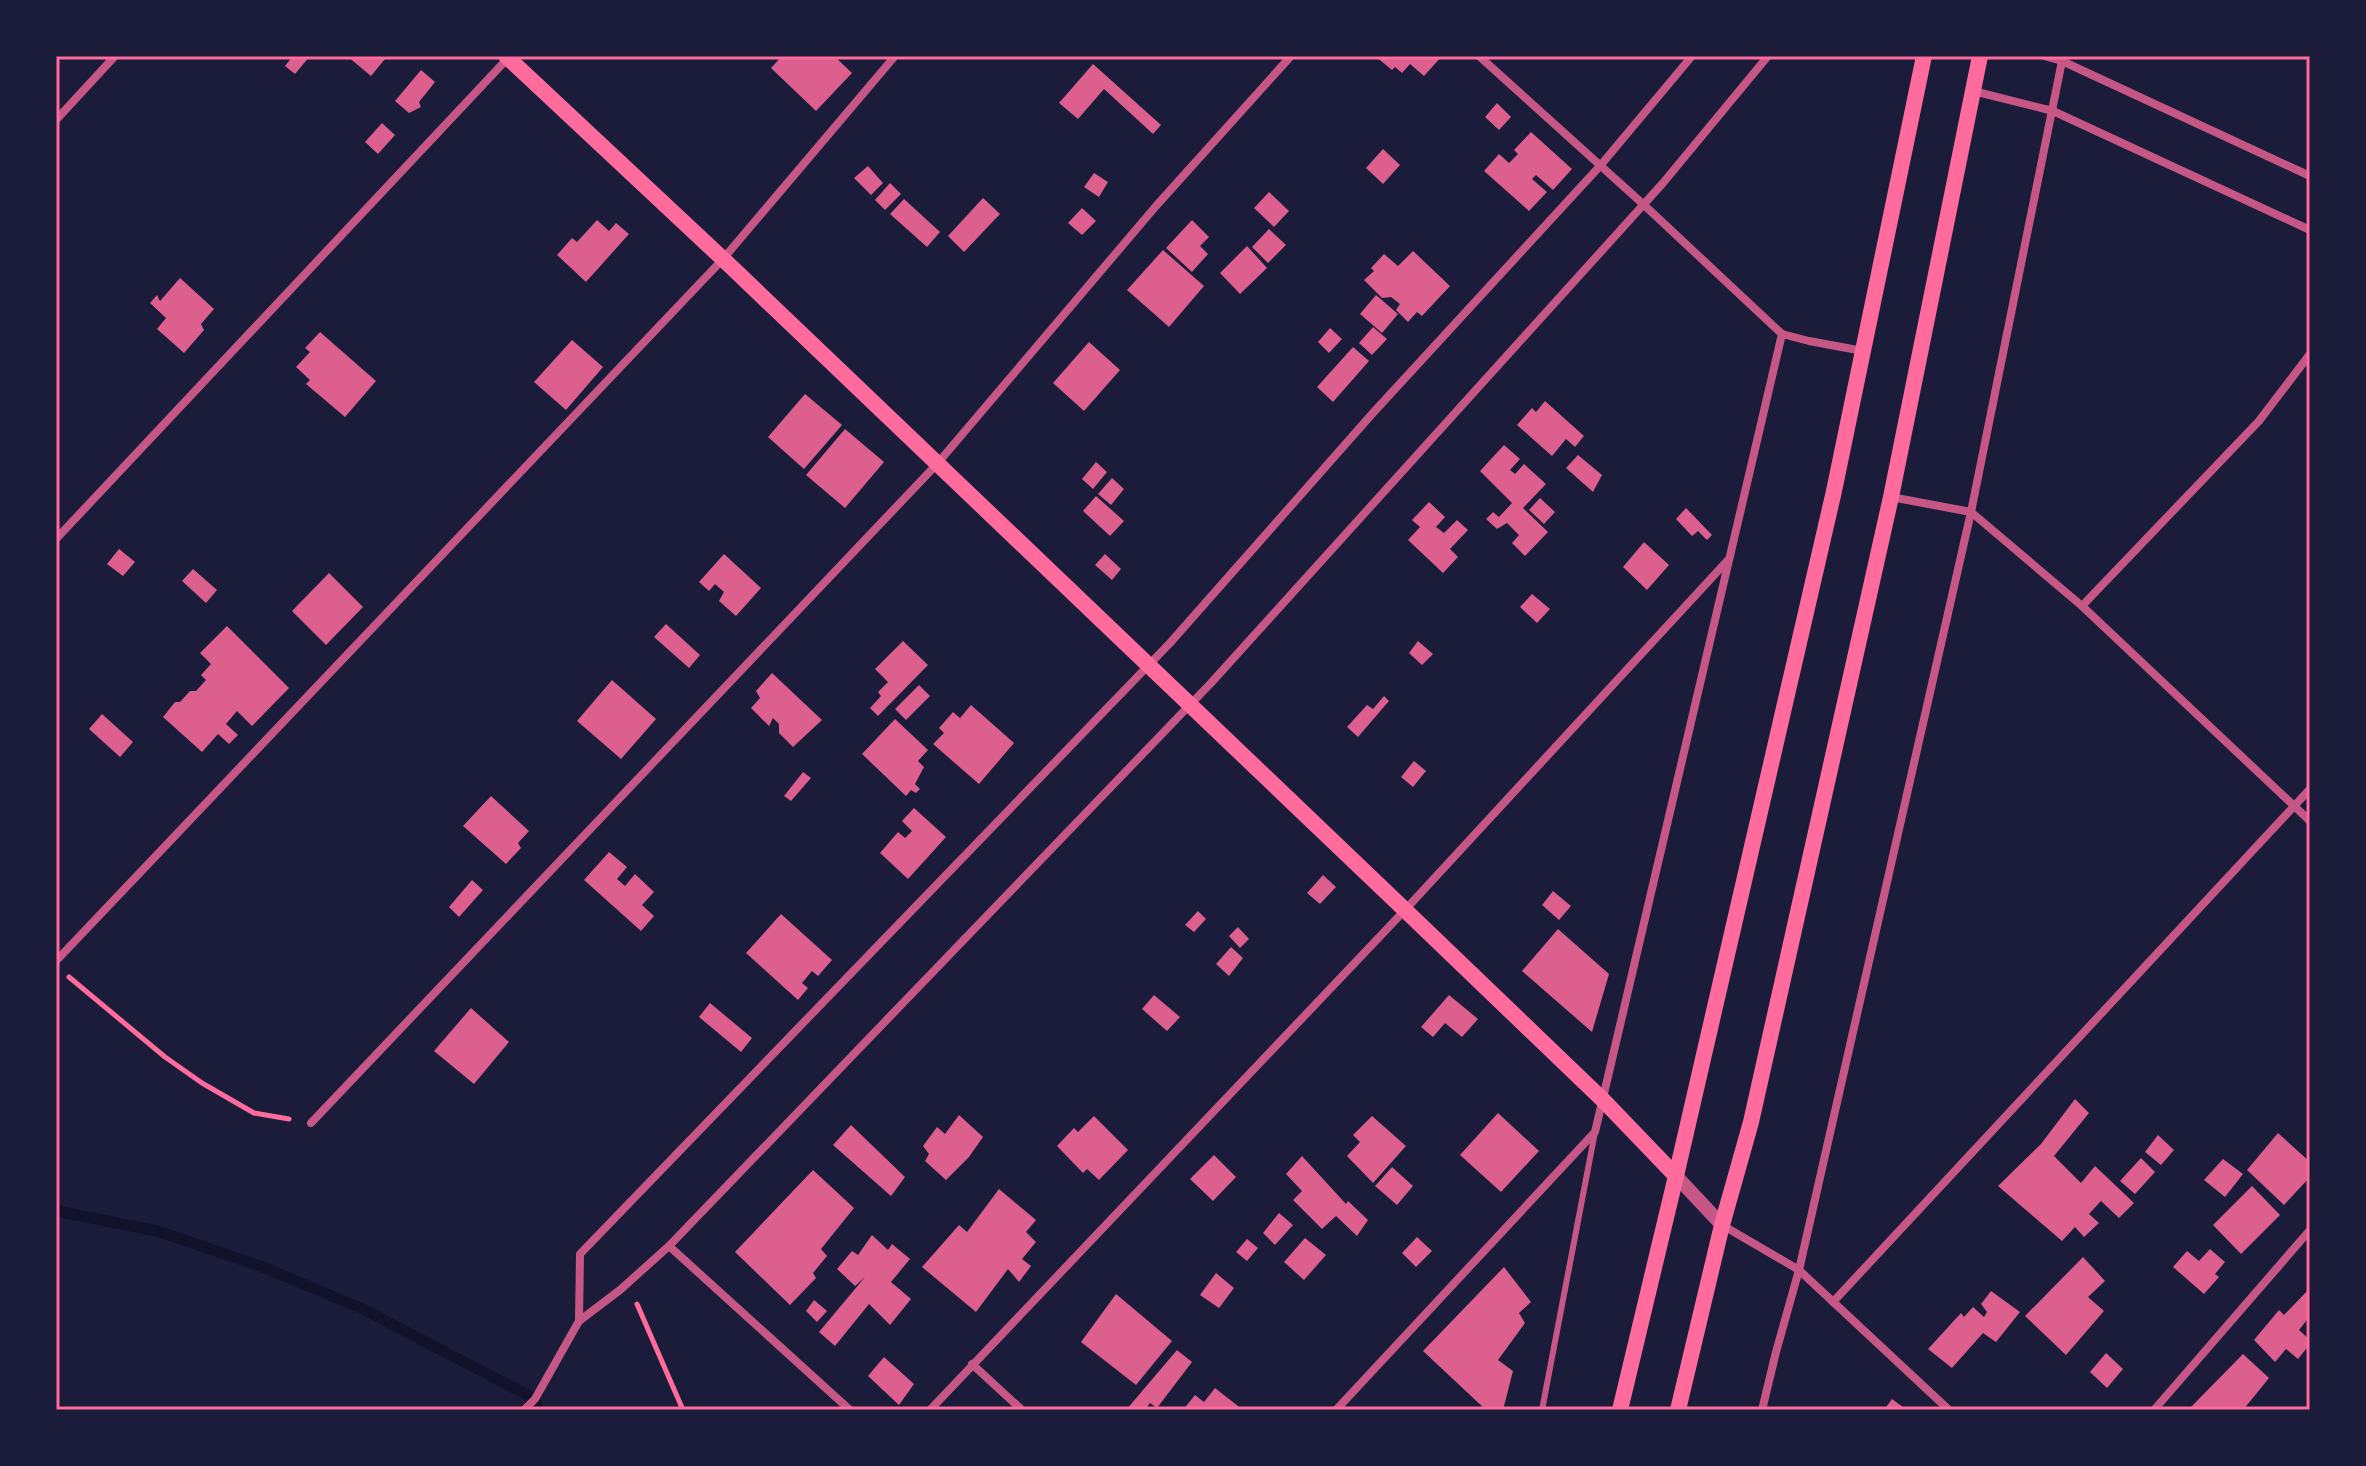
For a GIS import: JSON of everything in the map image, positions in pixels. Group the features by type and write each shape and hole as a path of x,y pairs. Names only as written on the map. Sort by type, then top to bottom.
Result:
{"main road":[{"path":"1620,1410 1834,491 1924,56"},
{"path":"1678,1410 1722,1225 1751,1122 1891,497 1980,56"},
{"path":"508,57 1189,703 1604,1101 1676,1176"}],"street":[{"path":"56,120 115,56"},
{"path":"56,961 723,259 895,56"},
{"path":"311,1123 937,464 1156,206 1291,56"},
{"path":"1479,56 1782,334 1863,351"},
{"path":"579,1321 580,1254 1148,666 1372,414 1600,166 1692,56"},
{"path":"524,1410 535,1399 579,1321 669,1246 1231,660 1643,204 1768,56"},
{"path":"2044,56 2062,58 2310,176"},
{"path":"56,539 508,57"},
{"path":"1762,1410 1799,1270 1971,512 2062,58"},
{"path":"1973,91 2053,111 2310,230"},
{"path":"1336,1410 1595,1132 1782,334"},
{"path":"2082,606 2259,421 2310,354"},
{"path":"1891,497 1971,512 2082,606 2310,821"},
{"path":"930,1410 1405,910 1730,558"},
{"path":"1833,1302 2310,789"},
{"path":"1676,1176 1722,1225 1799,1270 1949,1410"},
{"path":"2154,1410 2310,1230"},
{"path":"669,1246 850,1410"},
{"path":"972,1364 1022,1410"}],"lane":[{"path":"1542,1410 1595,1132"}],"path":[{"path":"66,974 141,1038 202,1083 254,1113 311,1123"},
{"path":"628,1283 683,1410"}],"building":[{"path":"293,56 310,56 295,74 285,66"},
{"path":"347,56 381,56 385,59 371,76"},
{"path":"782,56 834,56 852,73 816,111 771,68"},
{"path":"1375,56 1442,56 1424,76 1410,64 1402,73 1395,67 1392,70"},
{"path":"1093,64 1161,125 1153,134 1104,89 1078,119 1059,103"},
{"path":"421,70 435,82 419,102 421,107 409,113 395,101"},
{"path":"1497,103 1511,117 1499,130 1485,117"},
{"path":"382,123 395,135 378,154 365,142"},
{"path":"1531,132 1572,169 1553,190 1536,175 1532,179 1547,192 1529,211 1484,171 1499,154 1509,163 1518,154 1514,150"},
{"path":"1383,149 1400,165 1383,184 1366,168"},
{"path":"868,166 883,183 871,195 854,178"},
{"path":"1094,173 1108,182 1099,197 1084,187"},
{"path":"890,183 901,194 885,210 875,200"},
{"path":"1269,192 1289,211 1274,227 1254,208"},
{"path":"983,198 1000,214 964,252 948,236"},
{"path":"904,199 940,232 927,247 890,214"},
{"path":"1082,208 1096,221 1082,235 1068,223"},
{"path":"597,220 609,231 616,223 629,234 586,282 557,255 572,238 577,242"},
{"path":"1192,220 1209,237 1200,246 1208,254 1192,272 1166,248"},
{"path":"1269,229 1286,245 1268,263 1252,247"},
{"path":"1247,246 1267,268 1240,294 1220,273"},
{"path":"1163,250 1204,286 1169,327 1127,290"},
{"path":"1413,251 1450,286 1422,316 1417,312 1408,322 1396,310 1400,304 1391,297 1382,298 1364,280 1374,271 1371,268 1384,254 1398,266"},
{"path":"180,278 214,309 201,324 204,330 184,353 157,329 166,318 150,303 157,295 160,301"},
{"path":"1376,295 1398,314 1382,333 1360,314"},
{"path":"1373,327 1387,339 1372,355 1359,343"},
{"path":"1330,328 1342,339 1329,353 1318,342"},
{"path":"320,332 376,381 345,417 306,384 310,380 296,367 310,352 305,348"},
{"path":"572,340 603,367 566,410 534,382"},
{"path":"1089,342 1120,370 1084,411 1053,383"},
{"path":"1353,347 1369,361 1333,402 1317,387"},
{"path":"805,394 842,425 804,469 768,437"},
{"path":"1545,401 1584,436 1575,447 1566,439 1552,456 1517,425 1532,408 1536,412"},
{"path":"845,429 884,462 845,508 806,475"},
{"path":"1504,445 1520,459 1510,470 1515,474 1524,464 1546,484 1523,508 1548,532 1525,556 1512,543 1519,535 1507,523 1497,529 1486,519 1493,512 1499,517 1512,503 1480,471"},
{"path":"1578,455 1602,475 1593,492 1566,468"},
{"path":"1096,462 1107,472 1093,489 1082,479"},
{"path":"1112,478 1124,489 1111,505 1098,494"},
{"path":"1096,496 1124,521 1110,536 1083,511"},
{"path":"1540,498 1555,512 1544,524 1529,510"},
{"path":"1429,502 1445,517 1436,527 1444,533 1457,520 1468,530 1450,549 1458,557 1443,573 1408,540 1420,527 1412,520"},
{"path":"1686,508 1712,535 1707,540 1698,531 1692,536 1676,519"},
{"path":"1644,542 1669,565 1647,590 1623,567"},
{"path":"119,549 135,562 123,576 107,564"},
{"path":"724,554 761,588 736,616 719,601 724,592 715,584 709,591 699,582"},
{"path":"1105,554 1121,569 1112,580 1095,565"},
{"path":"193,569 217,590 206,603 182,581"},
{"path":"329,573 363,607 326,645 292,611"},
{"path":"1532,594 1550,609 1537,623 1520,607"},
{"path":"666,624 700,655 689,668 654,637"},
{"path":"227,626 289,688 252,726 237,711 226,724 238,735 229,744 218,734 202,752 163,717 175,702 180,702 190,691 196,691 206,680 201,675 211,664 200,653"},
{"path":"903,641 928,665 878,716 870,708 881,696 878,692 888,682 875,669"},
{"path":"1418,641 1433,654 1422,665 1409,653"},
{"path":"772,673 822,720 793,747 779,733 779,724 773,718 769,726 751,708 760,698 756,691"},
{"path":"612,680 656,719 621,759 577,721"},
{"path":"919,685 930,696 906,720 895,709"},
{"path":"1384,696 1389,701 1358,737 1347,727 1367,705 1373,709"},
{"path":"971,705 1014,743 979,784 933,744 944,733 939,728 953,712 960,718"},
{"path":"102,714 133,742 120,757 89,729"},
{"path":"895,719 928,750 918,761 924,767 915,784 920,789 916,793 911,790 906,796 862,754"},
{"path":"1414,761 1426,771 1413,787 1401,777"},
{"path":"803,772 811,778 791,801 784,796"},
{"path":"491,796 529,831 518,843 521,848 506,864 463,826"},
{"path":"914,808 946,837 908,879 880,853 898,832 905,838 912,831 902,821"},
{"path":"609,852 627,867 617,879 625,886 635,874 654,892 642,905 654,916 641,931 584,880"},
{"path":"1323,875 1336,887 1320,904 1307,893"},
{"path":"472,880 483,890 459,917 449,907"},
{"path":"1553,891 1571,906 1559,920 1542,905"},
{"path":"1198,911 1206,919 1194,932 1185,925"},
{"path":"781,914 832,960 818,976 812,971 802,983 808,988 798,1000 746,953"},
{"path":"1238,927 1249,939 1240,948 1229,936"},
{"path":"1558,929 1609,974 1592,1032 1522,971"},
{"path":"1231,947 1243,958 1229,976 1216,964"},
{"path":"1154,995 1180,1017 1167,1031 1142,1009"},
{"path":"1449,995 1478,1019 1462,1037 1445,1023 1433,1037 1421,1027"},
{"path":"710,1003 752,1038 741,1052 699,1017"},
{"path":"471,1008 509,1042 474,1084 434,1051"},
{"path":"2075,1099 2089,1113 2054,1156 2081,1183 2095,1166 2134,1203 2119,1218 2101,1201 2089,1214 2099,1223 2084,1237 2075,1227 2062,1241 1998,1186 2041,1144"},
{"path":"1498,1113 1539,1151 1501,1192 1460,1155"},
{"path":"959,1115 983,1137 969,1157 946,1180 925,1161 929,1154 923,1146 937,1127 945,1134"},
{"path":"1094,1116 1128,1150 1099,1180 1087,1169 1083,1173 1057,1146 1074,1128 1078,1132"},
{"path":"1372,1116 1406,1146 1373,1183 1347,1156 1360,1142 1353,1135"},
{"path":"851,1125 905,1177 891,1196 833,1145"},
{"path":"2278,1133 2310,1162 2310,1177 2284,1205 2247,1170"},
{"path":"2158,1135 2174,1150 2161,1165 2145,1152"},
{"path":"1214,1155 1236,1177 1213,1201 1190,1179"},
{"path":"1302,1156 1346,1204 1348,1201 1368,1220 1357,1236 1336,1216 1322,1229 1293,1200 1302,1191 1286,1174"},
{"path":"2141,1158 2155,1172 2135,1194 2120,1181"},
{"path":"2223,1159 2243,1174 2225,1197 2204,1180"},
{"path":"1392,1167 1413,1186 1397,1205 1375,1186"},
{"path":"813,1170 854,1208 821,1249 827,1256 813,1273 816,1278 790,1305 735,1252"},
{"path":"2252,1186 2280,1215 2241,1254 2213,1225"},
{"path":"999,1189 1036,1220 1026,1232 1036,1242 1022,1259 1031,1266 1019,1282 1008,1269 976,1312 922,1267 959,1225 967,1232"},
{"path":"1279,1213 1293,1225 1275,1245 1263,1233"},
{"path":"872,1235 888,1250 892,1244 910,1259 891,1282 911,1299 890,1325 869,1304 835,1346 819,1332 865,1277 855,1286 837,1269 852,1251 858,1255"},
{"path":"1417,1237 1432,1251 1416,1267 1402,1253"},
{"path":"1305,1238 1326,1255 1304,1280 1284,1262"},
{"path":"1247,1239 1258,1248 1247,1261 1236,1252"},
{"path":"2210,1249 2225,1262 2215,1274 2219,1277 2204,1294 2173,1267 2187,1251 2199,1261"},
{"path":"2083,1257 2105,1281 2088,1297 2104,1311 2066,1355 2025,1316"},
{"path":"1504,1267 1531,1302 1519,1313 1525,1323 1498,1360 1513,1371 1503,1410 1486,1410 1423,1351"},
{"path":"1216,1273 1234,1288 1219,1308 1200,1295"},
{"path":"2310,1288 2310,1316 2299,1330 2310,1340 2310,1344 2298,1359 2286,1349 2275,1362 2254,1340 2279,1310 2284,1315"},
{"path":"1991,1291 2020,1312 1996,1342 1983,1333 1952,1368 1928,1349 1961,1313 1964,1317 1973,1307 1984,1317 1987,1312 1981,1304"},
{"path":"1116,1294 1172,1341 1136,1385 1081,1342"},
{"path":"814,1300 827,1311 817,1322 806,1311"},
{"path":"1177,1350 1192,1362 1157,1408 1150,1403 1145,1410 1126,1410"},
{"path":"2106,1353 2123,1369 2107,1388 2090,1372"},
{"path":"2243,1354 2269,1378 2243,1410 2193,1410 2191,1407"},
{"path":"884,1357 914,1384 899,1405 868,1376"},
{"path":"1215,1388 1243,1410 1183,1410 1195,1395 1204,1402"},
{"path":"1892,1399 1907,1410 1884,1410"}],"waterway":[{"path":"56,1209 157,1231 263,1267 363,1309 535,1399 538,1410"}]}
